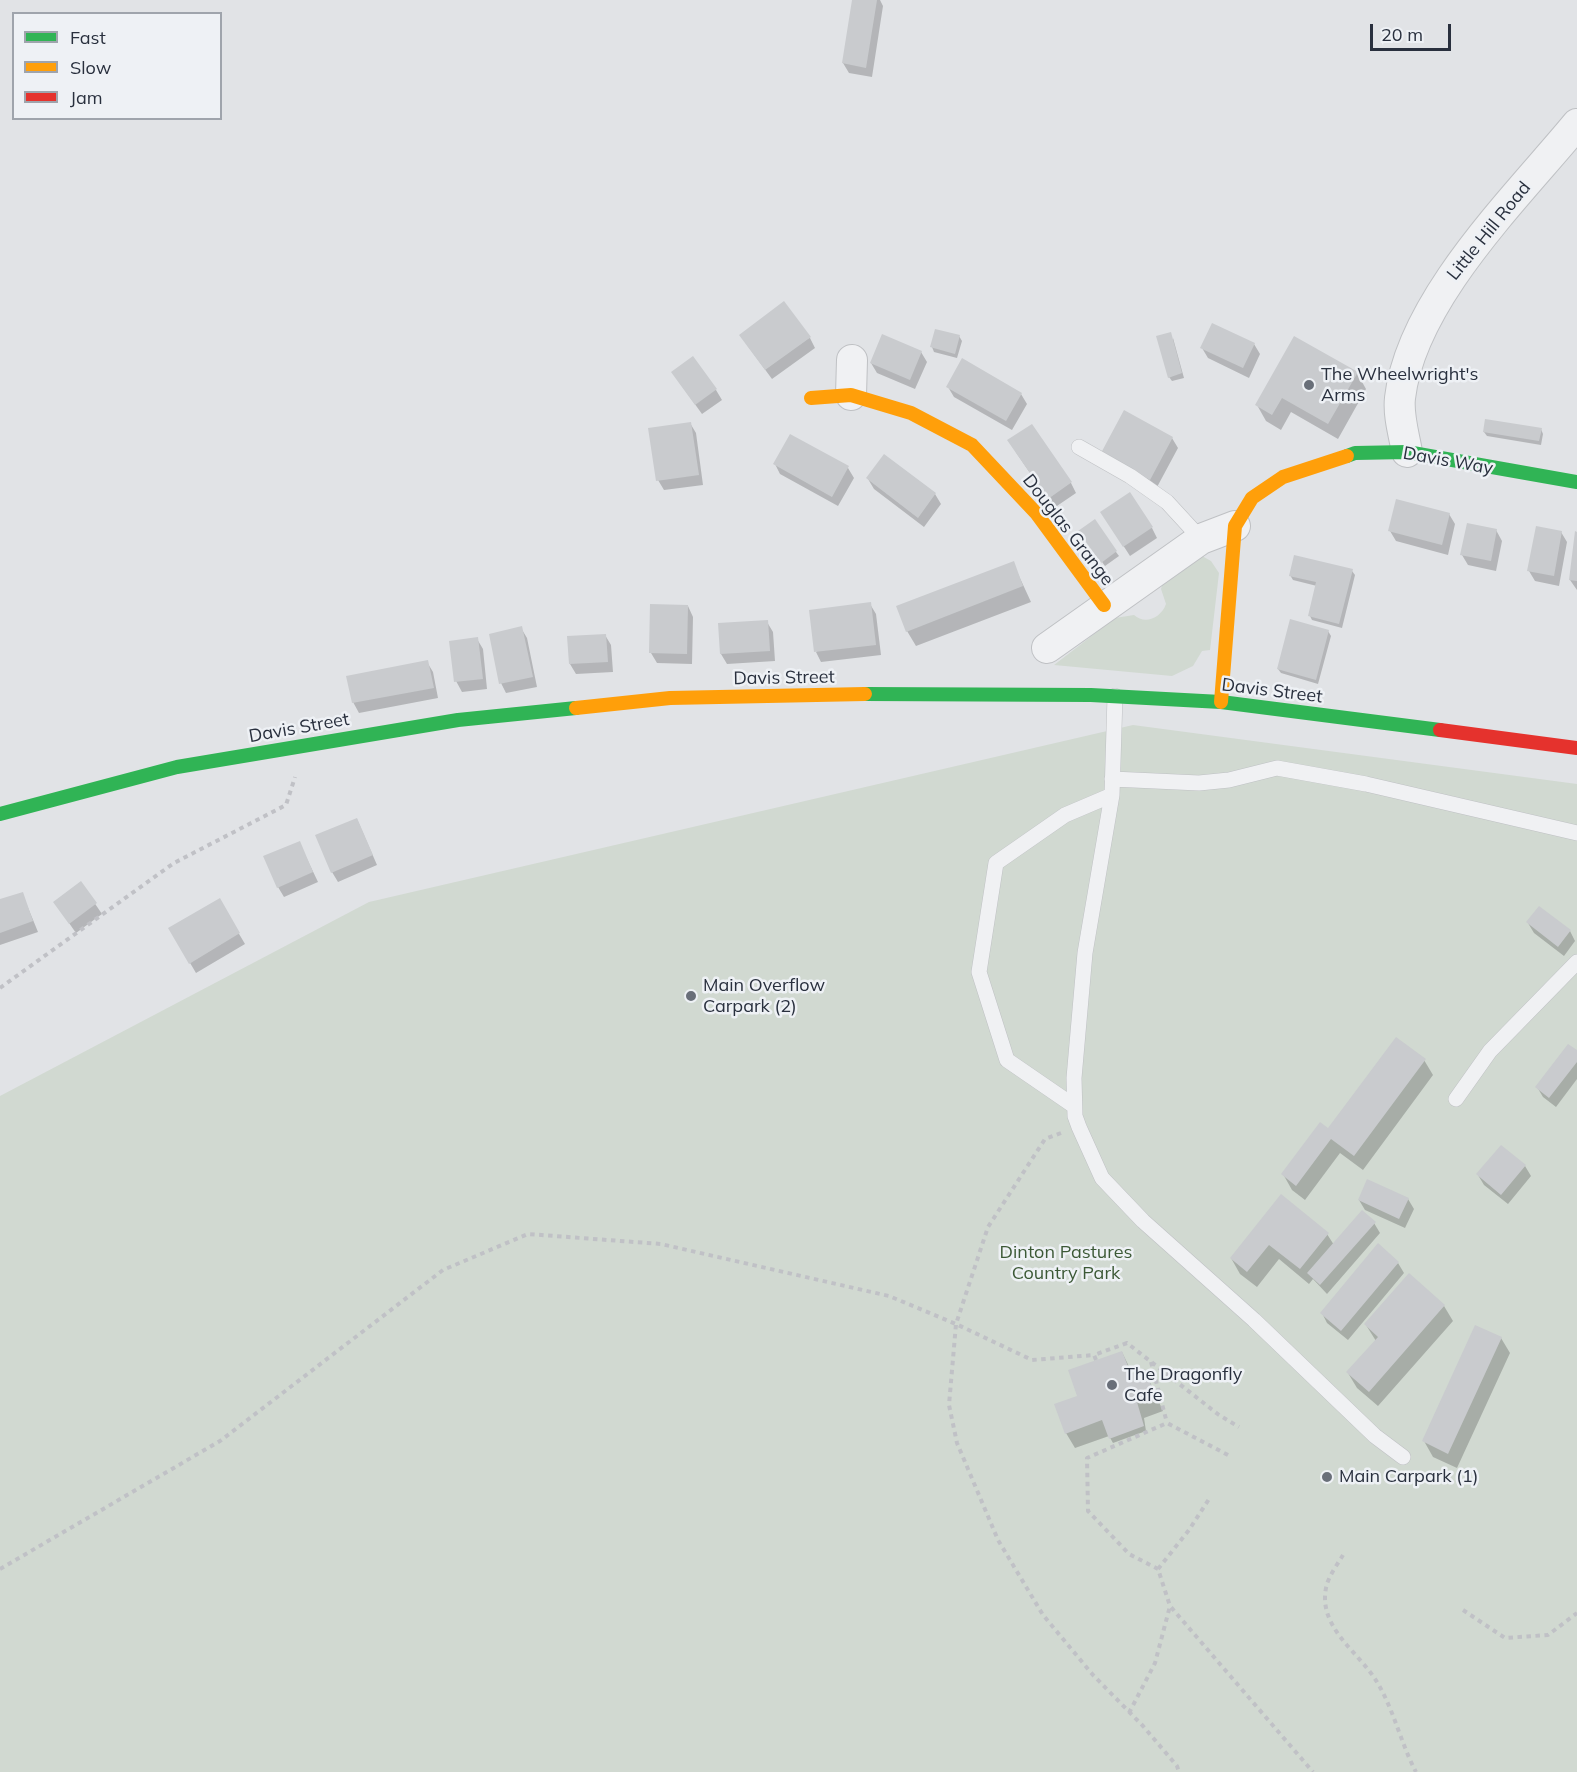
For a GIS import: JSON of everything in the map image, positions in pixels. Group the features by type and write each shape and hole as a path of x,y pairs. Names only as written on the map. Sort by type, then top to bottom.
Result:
{"main road":[{"name":"Douglas Grange","path":"812,398 851,395 911,413 972,445 1037,514 1104,605"},
{"name":"Davis Way","path":"1221,702 1235,526 1252,498 1283,477 1355,453 1407,452 1577,482"},
{"name":"Davis Street","path":"0,814 177,767 458,720 670,698 913,693 1115,696 1221,702 1577,748"}],"street":[{"name":"Little Hill Road","path":"1407,452 1400,399 1407,366 1420,330 1453,272 1577,124"},
{"path":"851,395 852,360"},
{"path":"1047,648 1104,605 1201,538 1235,526"}],"lane":[{"path":"1079,447 1130,476 1167,502 1201,538"},
{"path":"1115,696 1112,795 1085,953 1074,1078 1074,1106 1079,1127 1101,1178 1143,1221 1254,1320 1375,1436 1403,1457"},
{"path":"1113,778 1198,783 1229,780 1277,768 1366,784 1577,833"},
{"path":"1074,1106 1007,1060 979,972 996,863 1065,815 1112,795"},
{"path":"1456,1099 1490,1051 1577,962"}],"path":[{"path":"0,988 174,863 286,805 306,745"},
{"path":"1079,1127 1045,1139 988,1227 956,1324 949,1405 957,1443 998,1540 1043,1615 1093,1675 1177,1766 1179,1772"},
{"path":"0,1569 220,1442 443,1270 528,1234 661,1244 889,1296 956,1324 1032,1360 1095,1357 1127,1343 1219,1415 1239,1427"},
{"path":"1151,1362 1167,1423 1228,1455"},
{"path":"1167,1423 1087,1458 1088,1511 1129,1554 1158,1569 1170,1606 1313,1772"},
{"path":"1126,1433 1129,1439"},
{"path":"1158,1569 1189,1530 1209,1499"},
{"path":"1342,1555 1326,1585 1324,1602 1336,1632 1377,1683 1405,1752 1416,1772"},
{"path":"1129,1713 1155,1663 1170,1606"},
{"path":"1463,1610 1505,1638 1548,1635 1577,1613"}],"green space":[{"path":"1202,556 1211,561 1219,573 1210,650 1202,651 1193,666 1172,676 1054,665 1115,618 1134,615 1148,620 1157,616 1166,604 1161,589 1163,582"},
{"name":"Dinton Pastures Country Park","path":"1133,725 1577,784 1577,1772 0,1772 0,1096 369,902"}],"building":[{"path":"852,0 877,0 866,68 842,63"},
{"path":"784,301 811,337 765,370 739,335"},
{"path":"1212,323 1255,343 1243,368 1200,348"},
{"path":"935,329 960,335 955,354 930,347"},
{"path":"1171,332 1182,373 1168,378 1156,336"},
{"path":"882,334 922,351 910,380 870,363"},
{"name":"The Wheelwright's Arms","path":"1294,336 1358,372 1328,424 1282,398 1272,415 1255,405"},
{"path":"693,356 717,389 695,405 671,372"},
{"path":"962,358 1022,393 1006,421 946,387"},
{"path":"1124,410 1173,437 1150,480 1101,453"},
{"path":"1485,419 1542,428 1539,441 1483,432"},
{"path":"691,422 699,475 656,481 648,428"},
{"path":"1032,424 1072,482 1048,499 1007,440"},
{"path":"790,434 849,466 832,497 773,464"},
{"path":"884,454 936,493 918,518 866,478"},
{"path":"1130,492 1153,527 1123,547 1100,512"},
{"path":"1396,499 1450,513 1442,545 1388,531"},
{"path":"1095,519 1117,551 1101,563 1078,531"},
{"path":"1467,523 1497,529 1491,561 1460,555"},
{"path":"1536,526 1562,531 1554,576 1527,571"},
{"path":"1575,531 1577,532 1577,581 1569,580"},
{"path":"1294,555 1353,569 1339,624 1308,616 1316,582 1289,576"},
{"path":"1014,561 1023,586 906,632 896,606"},
{"path":"871,602 876,645 814,652 809,610"},
{"path":"650,604 688,605 687,654 649,653"},
{"path":"1290,619 1329,630 1316,680 1277,669"},
{"path":"768,620 770,651 720,654 718,623"},
{"path":"522,626 533,677 499,684 489,634"},
{"path":"606,634 608,662 569,664 567,636"},
{"path":"478,637 483,679 454,682 449,641"},
{"path":"428,660 434,688 352,703 346,676"},
{"path":"357,818 373,855 331,873 315,835"},
{"path":"300,841 313,872 277,888 263,856"},
{"path":"81,881 97,903 69,924 53,902"},
{"path":"23,892 33,921 0,933 0,899"},
{"path":"220,898 240,933 189,964 168,928"},
{"path":"1539,906 1571,930 1558,947 1526,922"},
{"path":"1396,1037 1426,1059 1354,1156 1331,1139 1296,1186 1281,1174 1320,1122 1328,1128"},
{"path":"1568,1044 1577,1050 1577,1062 1549,1098 1535,1087"},
{"path":"1501,1145 1526,1165 1501,1195 1476,1174"},
{"path":"1367,1179 1409,1198 1399,1219 1358,1200"},
{"path":"1281,1194 1329,1233 1300,1269 1269,1245 1247,1272 1230,1258"},
{"path":"1362,1210 1376,1222 1320,1285 1307,1273"},
{"path":"1378,1243 1399,1262 1341,1331 1320,1313"},
{"path":"1409,1273 1445,1305 1369,1392 1346,1372 1378,1337 1364,1324"},
{"path":"1475,1325 1502,1337 1448,1454 1422,1441"},
{"name":"The Dragonfly Cafe","path":"1122,1351 1131,1374 1145,1369 1155,1396 1137,1402 1144,1426 1109,1439 1102,1420 1065,1434 1054,1404 1077,1396 1068,1370"}],"traffic: fast":[{"path":"1347,456 1355,453 1407,452 1577,482"},
{"path":"865,694 1091,695 1221,702 1440,730"},
{"path":"0,814 177,767 458,720 576,708"}],"traffic: slow":[{"path":"811,398 851,395 911,413 972,445 1037,514 1104,605"},
{"path":"1221,702 1235,526 1252,498 1283,477 1347,456"},
{"path":"576,708 670,698 865,694"}],"traffic: jam":[{"path":"1440,730 1577,748"}],"place":[{"name":"The Wheelwright's Arms","path":"1309,385"},
{"name":"Main Overflow Carpark (2)","path":"691,996"},
{"name":"The Dragonfly Cafe","path":"1112,1385"},
{"name":"Main Carpark (1)","path":"1327,1477"}]}
